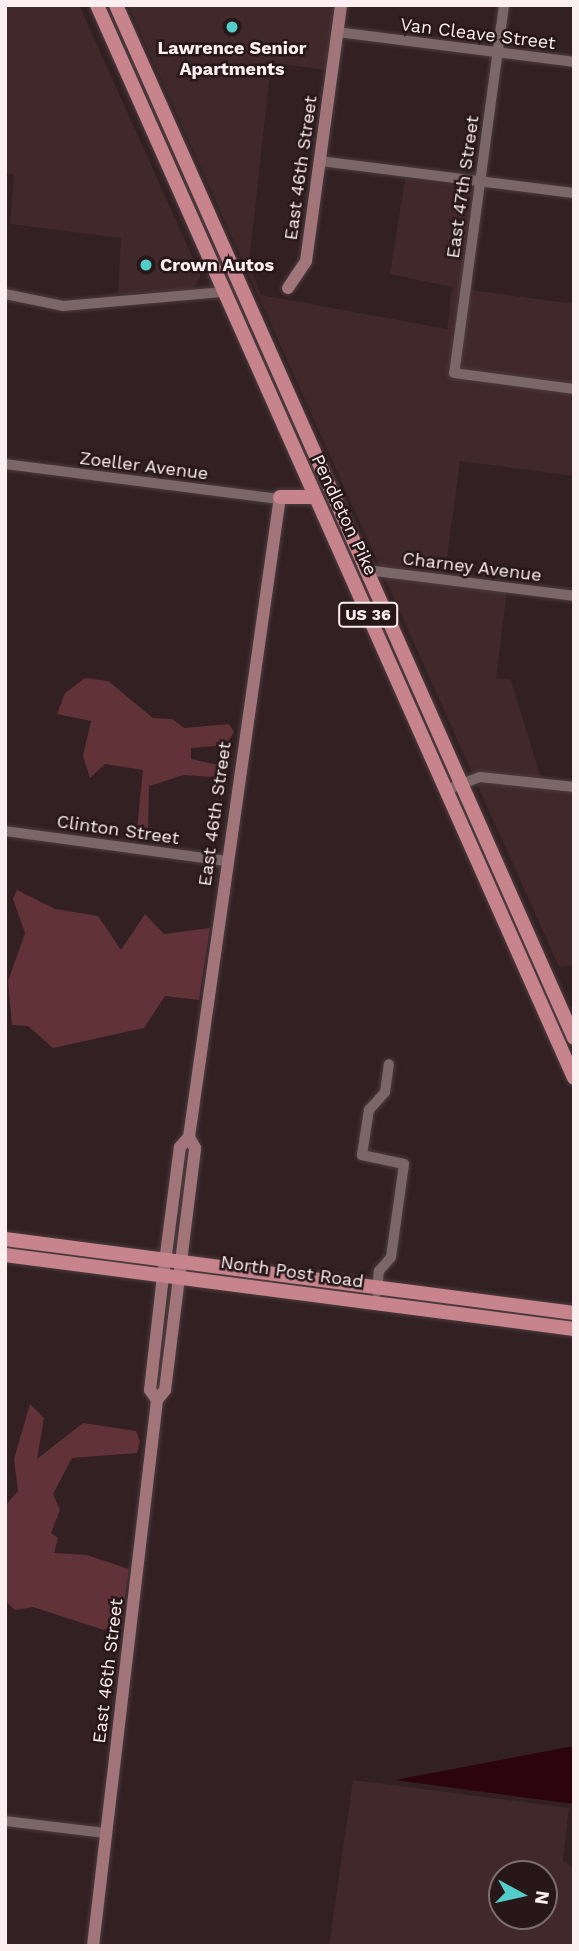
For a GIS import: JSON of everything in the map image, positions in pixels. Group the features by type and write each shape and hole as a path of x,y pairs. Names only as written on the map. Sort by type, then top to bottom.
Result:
{"main road":[{"name":"Pendleton Pike","path":"97,5 574,1078"},
{"name":"Pendleton Pike","path":"116,5 461,783 570,1021 574,1038"},
{"path":"279,498 301,469"},
{"path":"279,498 315,497"},
{"name":"North Post Road","path":"5,1239 574,1313"},
{"name":"North Post Road","path":"5,1255 574,1329"}],"street":[{"name":"East 46th Street","path":"288,288 306,261 341,5"},
{"name":"East 47th Street","path":"504,5 454,373 574,389"},
{"name":"Van Cleave Street","path":"337,32 574,62"},
{"path":"320,161 574,192"},
{"path":"5,294 63,306 224,292"},
{"name":"Zoeller Avenue","path":"5,464 279,498"},
{"name":"East 46th Street","path":"93,1946 156,1400 165,1390 195,1148 190,1138 279,498"},
{"name":"Charney Avenue","path":"366,570 574,596"},
{"path":"446,790 480,776 574,788"},
{"name":"Clinton Street","path":"5,831 227,861"},
{"path":"377,1303 377,1287 383,1263 391,1257 404,1164 362,1155 369,1110 385,1092 389,1064"},
{"name":"East 46th Street","path":"156,1400 150,1390 165,1259 180,1147 190,1138"},
{"path":"5,1821 106,1833"}],"shaded area":[{"path":"5,5 79,5 201,276 193,290 118,294 121,238 10,224 14,175 5,173"},
{"path":"128,5 334,5 325,70 282,64 270,72 249,263 261,295 447,329 452,287 390,274 405,179 477,188 464,289 574,304 574,476 460,461 445,573 508,583 496,678 511,680 541,778 574,783 574,965 559,967"},
{"path":"85,678 108,681 153,718 172,719 184,728 229,724 234,732 226,745 191,748 191,759 227,767 226,778 184,775 149,786 148,832 136,839 143,770 105,764 90,778 83,756 91,721 57,714 65,693"},
{"path":"17,890 55,909 98,916 121,950 145,914 164,934 210,928 199,1000 165,996 144,1028 53,1048 28,1026 12,1025 8,981 25,933 13,899"},
{"path":"30,1404 44,1418 37,1459 83,1423 136,1431 140,1441 137,1453 72,1458 53,1494 60,1510 51,1533 58,1538 54,1553 87,1555 129,1569 122,1617 104,1630 33,1607 15,1610 5,1601 5,1506 18,1491 14,1459"},
{"path":"574,1746 574,1804 395,1780"},
{"path":"353,1780 569,1808 563,1860 574,1869 574,1946 329,1945"}],"place":[{"name":"Lawrence Senior Apartments","path":"232,27"},
{"name":"Crown Autos","path":"146,265"}]}
